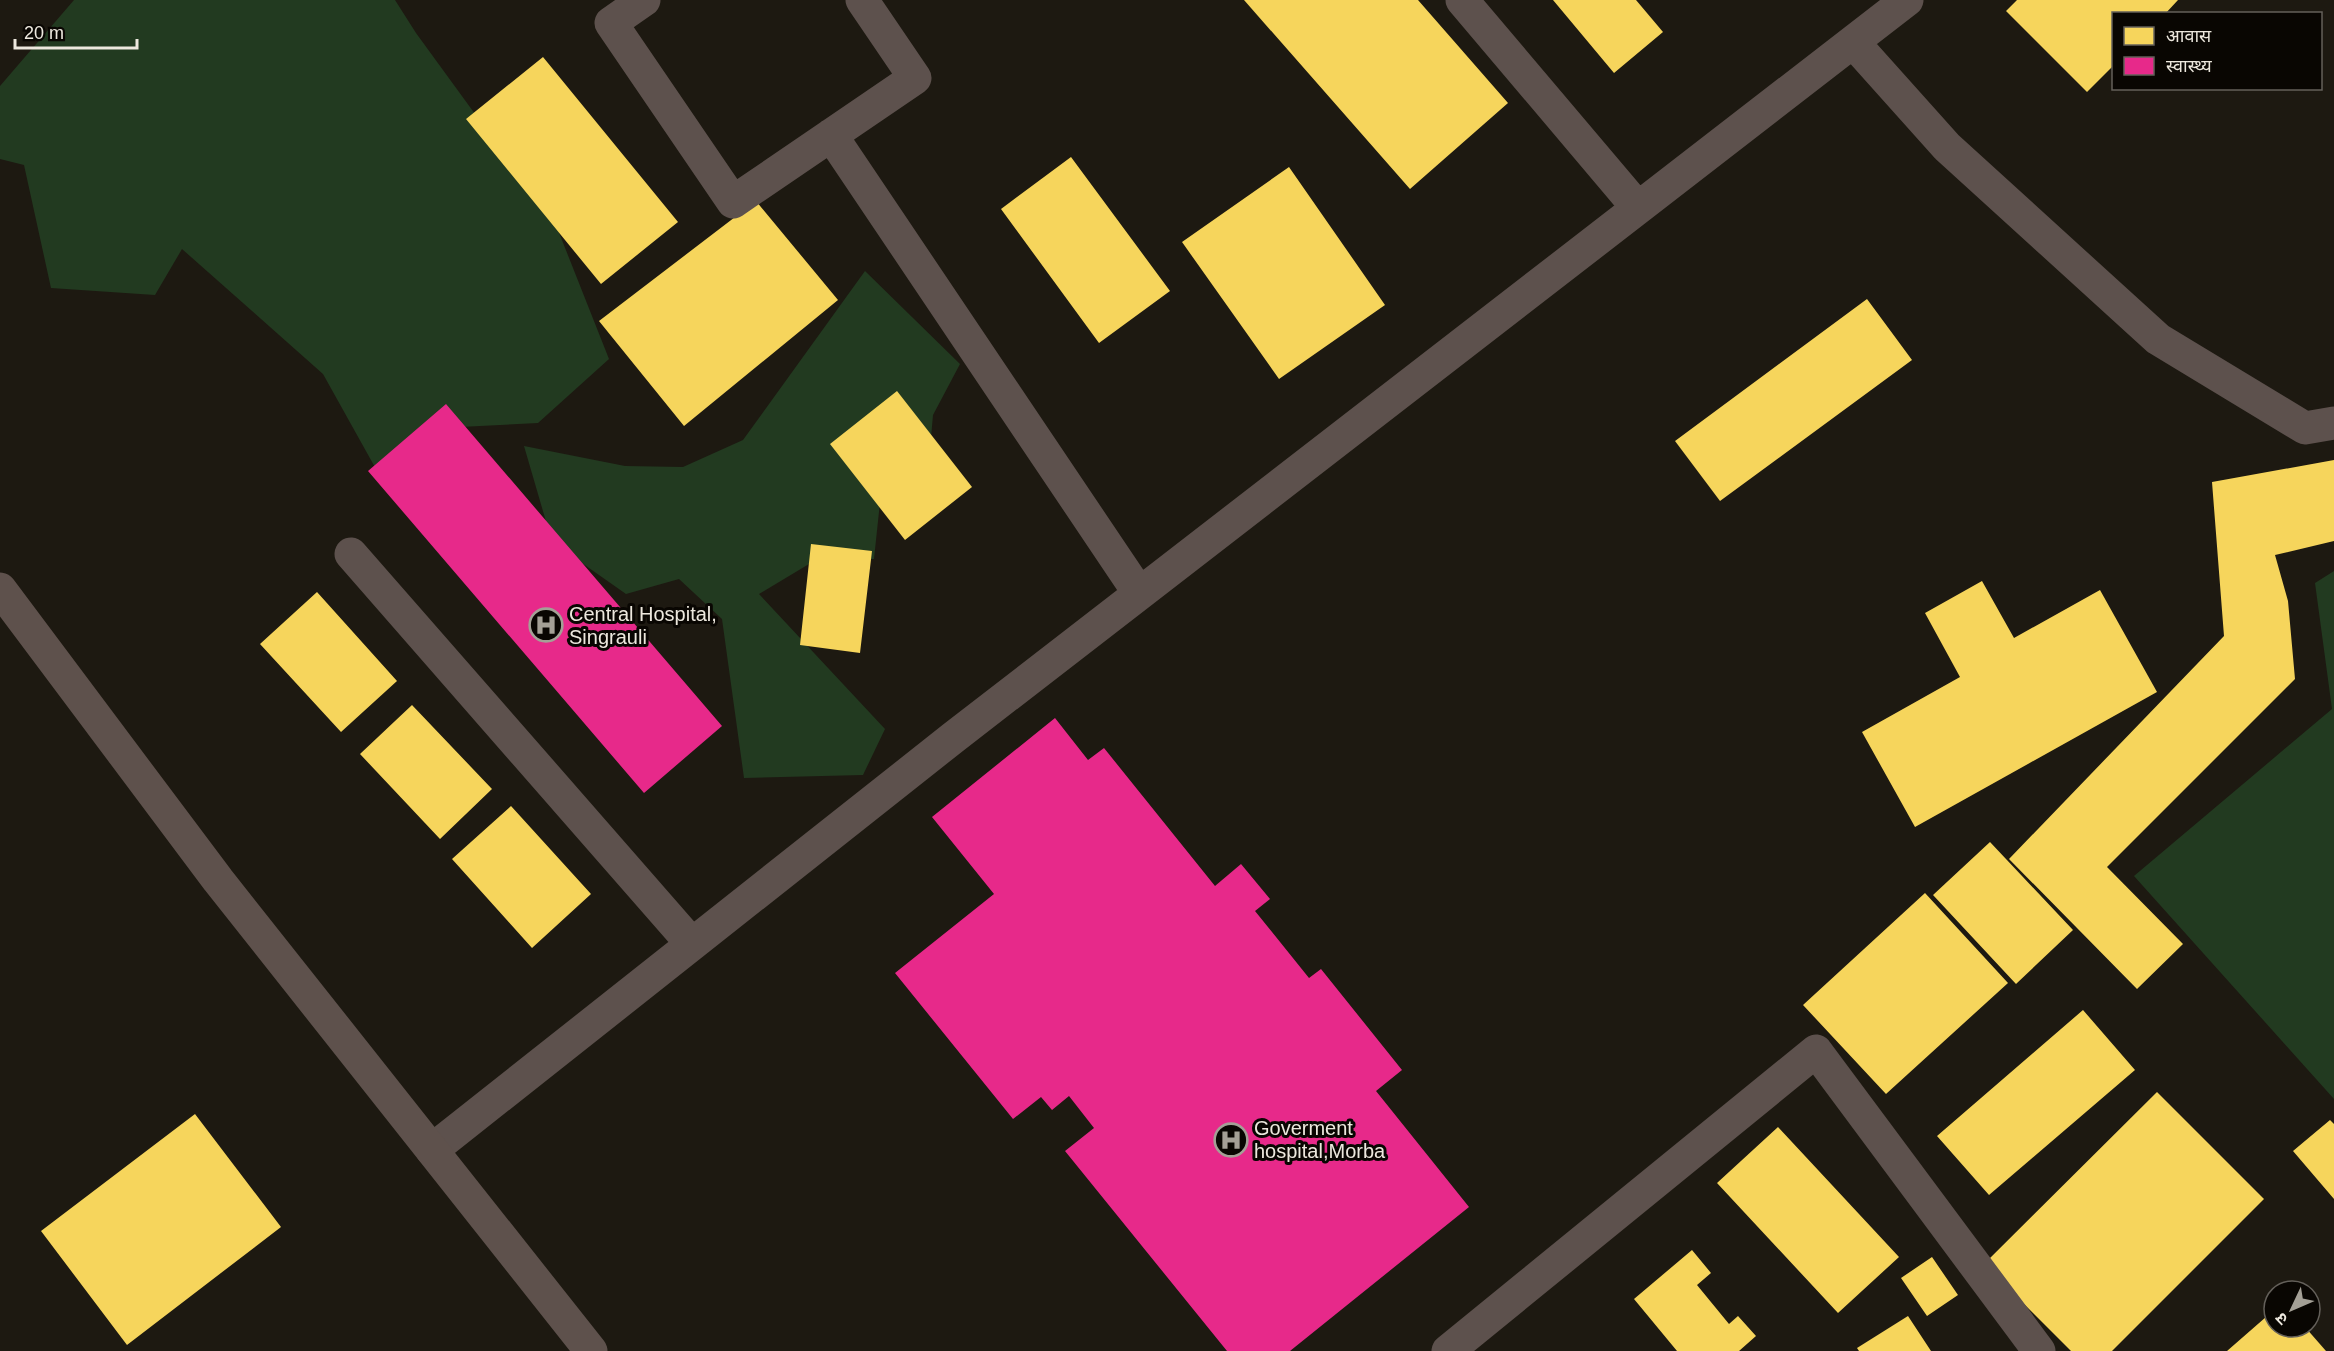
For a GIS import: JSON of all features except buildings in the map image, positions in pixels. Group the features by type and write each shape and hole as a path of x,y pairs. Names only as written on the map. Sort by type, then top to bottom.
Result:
{"main road":[{"path":"0,590 218,880 591,1351"}],"street":[{"path":"644,0 611,23 733,202 915,78 862,0"},
{"path":"1462,0 1638,208"},
{"path":"432,1150 1139,593 1852,42 1871,11 1907,0"},
{"path":"1852,42 1947,147 2157,339 2305,428 2334,423"},
{"path":"831,135 1139,593"},
{"path":"351,555 692,944"},
{"path":"1448,1351 1816,1051 2039,1351"}],"green space":[{"path":"74,0 395,0 416,33 556,225 609,359 538,423 460,427 386,487 323,374 182,249 155,295 51,288 24,165 0,159 0,86"},
{"path":"865,271 960,364 933,415 925,506 883,474 874,559 814,561 759,594 885,729 863,775 744,778 722,619 679,579 626,594 552,542 524,446 625,466 683,467 743,440"},
{"path":"2334,571 2334,1099 2134,876 2332,709 2315,583"}],"place":[{"name":"Central Hospital, Singrauli","path":"546,625"},
{"name":"Goverment hospital,Morba","path":"1231,1140"}]}
